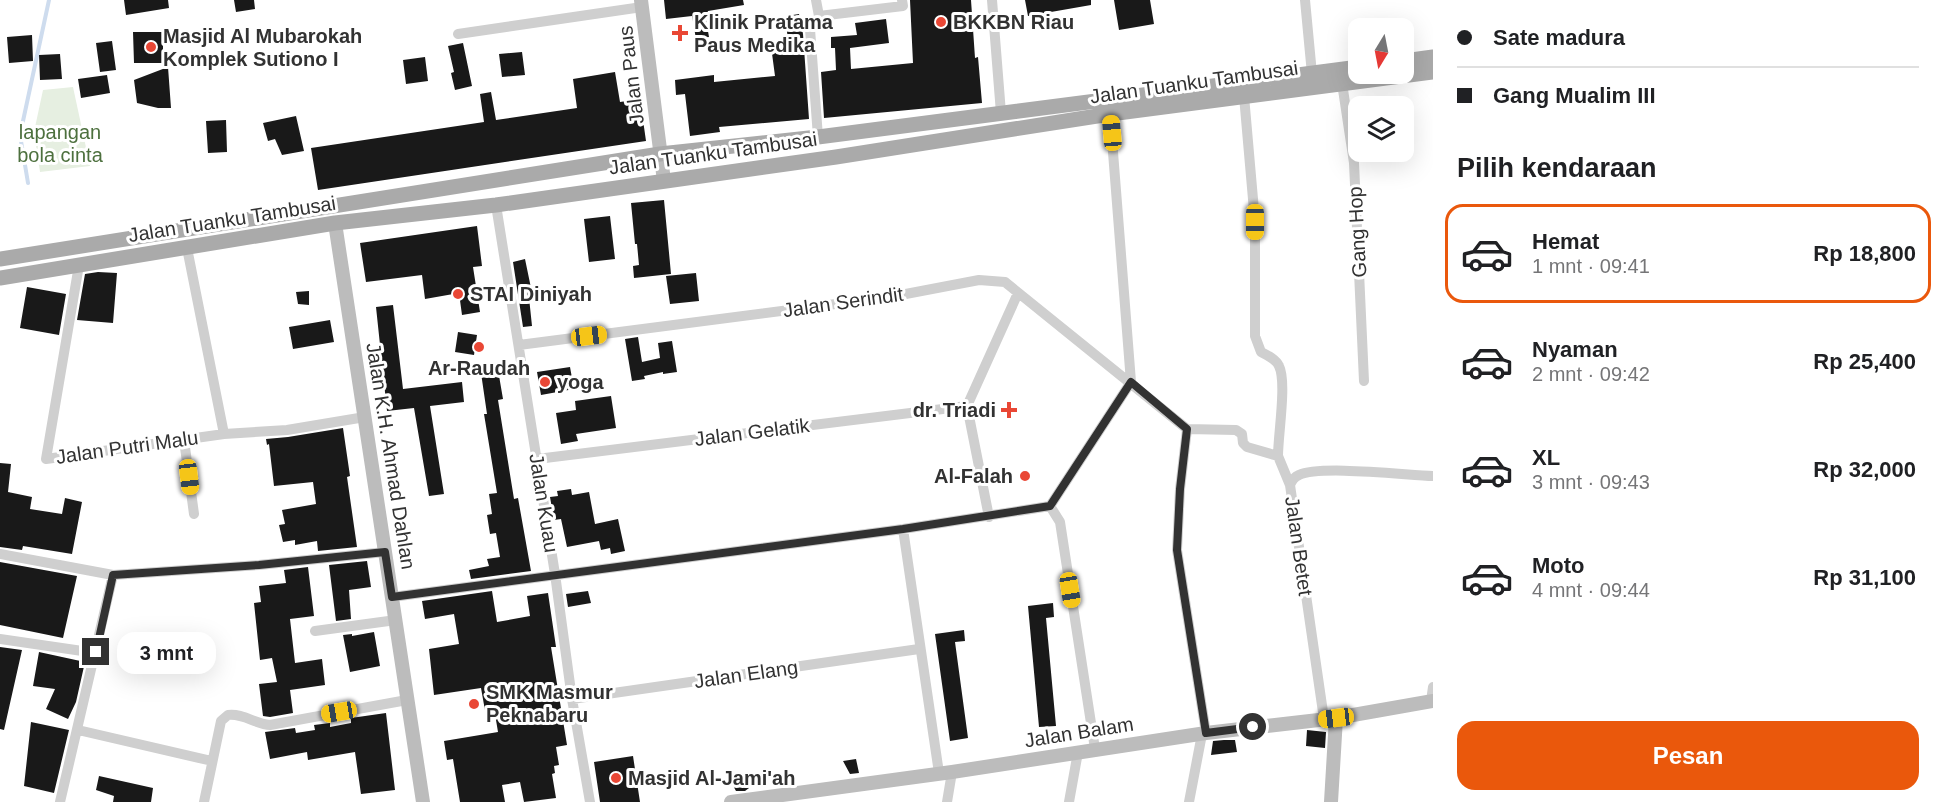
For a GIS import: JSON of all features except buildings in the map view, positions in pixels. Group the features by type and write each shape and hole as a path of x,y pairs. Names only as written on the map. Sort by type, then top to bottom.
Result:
{"main road":[{"name":"Jalan Paus","path":"642,4 664,181"},
{"path":"1414,60 1433,57"},
{"name":"Jalan Tuanku Tambusai","path":"0,259 660,154 818,137 1348,69"},
{"name":"Jalan Tuanku Tambusai","path":"0,278 336,224 496,205 1110,114 1433,72"},
{"name":"Jalan K.H. Ahmad Dahlan","path":"336,224 423,802"},
{"name":"Jalan Balam","path":"731,802 1204,733 1330,718 1432,701"},
{"path":"1330,718 1331,802"}],"street":[{"path":"816,0 819,16 810,29 818,137"},
{"path":"819,16 903,6 902,0"},
{"path":"992,0 1001,113"},
{"path":"1305,0 1312,74"},
{"path":"458,34 642,4"},
{"name":"Gang Hop","path":"1342,83 1354,163 1364,381"},
{"path":"1244,96 1255,222 1255,336 1261,351 1273,358 1280,366 1282,381 1278,456 1290,485"},
{"path":"392,597 903,529 1050,506 1131,382 1110,114"},
{"name":"Jalan Kuau","path":"496,205 590,802"},
{"path":"187,248 224,434"},
{"name":"Jalan Putri Malu","path":"79,265 46,459 224,434 288,430 365,417"},
{"name":"Jalan Serindit","path":"519,345 890,297 979,280 1005,282 1187,429"},
{"path":"989,517 967,406 1018,293"},
{"name":"Jalan Gelatik","path":"537,459 967,406"},
{"path":"1188,802 1204,733 1177,550 1180,489 1187,429 1236,430 1242,434 1243,443 1247,447 1278,456"},
{"path":"184,440 194,514"},
{"name":"Jalan Betet","path":"1330,718 1290,485 1292,480 1300,474 1322,471 1433,476"},
{"path":"1050,506 1060,522 1095,749"},
{"path":"903,529 919,649 945,772 947,802"},
{"path":"0,554 113,575 259,565 385,552"},
{"path":"60,802 113,575"},
{"path":"315,631 396,620"},
{"path":"0,639 96,652"},
{"name":"Jalan Elang","path":"572,699 919,649"},
{"path":"1432,701 1433,687"},
{"path":"204,802 212,761 225,717 244,716 270,725 407,700"},
{"path":"78,730 212,761"},
{"path":"1069,802 1078,752"}],"green space":[{"name":"lapangan bola cinta","path":"73,87 90,166 40,172 34,132 43,90"}],"waterway":[{"path":"28,183 20,135 49,0"}],"place":[{"name":"BKKBN Riau","path":"941,22"},
{"name":"Klinik Pratama Paus Medika","path":"680,33"},
{"name":"Masjid Al Mubarokah Komplek Sutiono I","path":"151,47"},
{"name":"STAI Diniyah","path":"458,294"},
{"name":"Ar-Raudah","path":"479,347"},
{"name":"yoga","path":"545,382"},
{"name":"dr. Triadi","path":"1009,410"},
{"name":"Al-Falah","path":"1025,476"},
{"name":"SMK Masmur Peknabaru","path":"474,704"},
{"name":"Masjid Al-Jami'ah","path":"616,778"}],"route":[{"path":"96,652 113,575 259,565 385,552 392,597 903,529 1050,506 1131,382 1187,429 1180,489 1177,550 1206,733 1253,727"}]}
